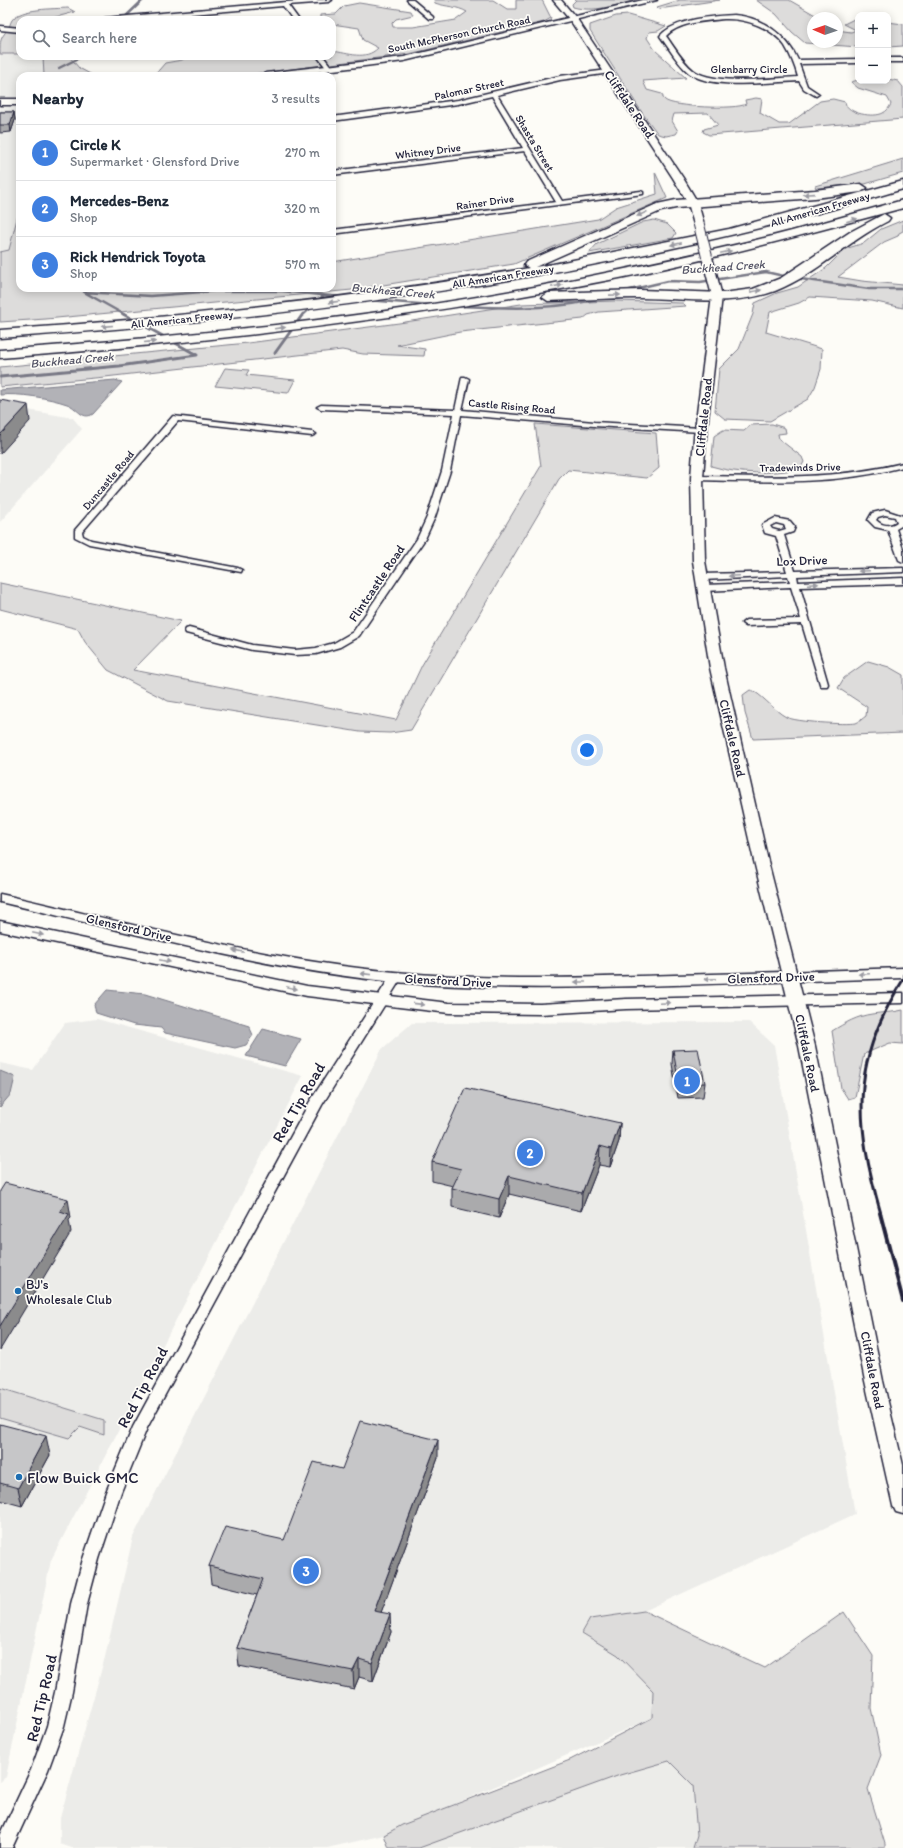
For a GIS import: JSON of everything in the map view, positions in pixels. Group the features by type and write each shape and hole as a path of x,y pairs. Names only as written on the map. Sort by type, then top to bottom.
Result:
{"highway":[{"path":"483,281 536,263 647,212 676,204 815,194 903,181"},
{"name":"All American Freeway","path":"0,334 183,320 371,297 483,281 722,235 778,221 903,185"},
{"name":"All American Freeway","path":"0,354 166,341 394,313 535,290 720,253 845,222 903,204"},
{"path":"394,313 537,297 640,294 717,296 758,291 781,283 865,228 903,210"}],"main road":[{"name":"Cliffdale Road","path":"557,0 573,19 693,203 717,296 701,430 697,478 697,540 703,582 717,668 791,976 848,1239 874,1381 903,1506"},
{"name":"South McPherson Church Road","path":"298,72 427,54 653,0"},
{"path":"0,102 16,102"},
{"name":"Glensford Drive","path":"0,898 236,951 325,969 396,977 477,982 586,982 903,972"},
{"name":"Glensford Drive","path":"0,926 307,991 449,1008 540,1009 626,1004 796,999 903,998"}],"street":[{"path":"182,16 329,0"},
{"path":"410,0 431,18"},
{"path":"285,5 293,16"},
{"name":"Glenbarry Circle","path":"722,16 742,17 780,37 789,48 802,78 722,80 702,78 690,71 663,36 669,30 683,25 722,16"},
{"path":"0,28 16,30"},
{"path":"323,60 329,68"},
{"path":"891,60 903,60"},
{"path":"795,62 855,61"},
{"name":"Palomar Street","path":"336,118 434,106 494,94 560,78 608,72"},
{"path":"802,78 805,87 816,94"},
{"name":"Shasta Street","path":"494,94 559,202"},
{"name":"Whitney Drive","path":"336,173 527,149"},
{"name":"Rainer Drive","path":"336,231 559,202 641,193"},
{"name":"Flintcastle Road","path":"189,630 265,650 284,653 321,650 347,641 356,634 421,539 431,517 446,471 465,379"},
{"name":"Castle Rising Road","path":"321,407 458,412 594,424 701,430"},
{"name":"Duncastle Road","path":"238,570 89,542 78,537 78,532 176,418 312,434"},
{"name":"Tradewinds Drive","path":"697,478 833,478 871,473 903,465"},
{"path":"891,528 903,560"},
{"path":"780,534 824,684"},
{"name":"Lox Drive","path":"703,582 792,574 903,570"},
{"name":"Lox Drive","path":"703,582 795,584 903,581"},
{"path":"746,623 806,621"},
{"name":"Red Tip Road","path":"3,1848 50,1743 63,1692 80,1604 91,1558 117,1482 140,1427 316,1103 396,977"}],"shaded area":[{"path":"434,0 493,0 507,9 516,9 516,0 542,0 551,18 544,22 409,54 268,72 156,72 165,63 182,60 336,60 336,52 356,55 368,54 378,48 363,40 359,28 336,25 336,16 320,15 336,14 344,6 359,3 411,11 413,15 396,19 392,23 393,27 413,27 456,20 467,12 435,3"},
{"path":"576,0 636,0 605,8 581,9 573,7 572,4"},
{"path":"680,0 720,0 659,9 657,7"},
{"path":"756,0 789,0 810,12 807,12 807,43 792,32 776,14"},
{"path":"68,8 75,12 60,16 16,16 22,13 38,10"},
{"path":"628,15 666,26 658,31 649,32 647,38 655,50 686,78 643,81 647,90 662,94 664,100 691,106 730,107 746,104 745,100 756,98 762,99 760,113 779,124 789,124 820,101 833,99 845,102 851,109 861,114 874,115 883,113 891,104 887,97 858,88 851,82 855,81 855,84 891,84 891,80 898,81 903,87 903,119 709,135 703,132 704,129 718,125 708,113 674,114 672,121 678,131 676,134 666,136 658,134 643,114 590,31 590,25 616,16"},
{"path":"16,16 16,54 0,54 0,43 12,20"},
{"path":"855,18 855,30 844,24"},
{"path":"891,22 903,24 903,46 891,47"},
{"path":"855,30 855,47 843,46 843,31 851,32"},
{"path":"0,54 16,55 16,60 43,60 44,72 16,72 16,97 0,97"},
{"path":"43,60 72,60 79,68 86,72 44,72"},
{"path":"16,107 16,223 9,251 0,252 0,108"},
{"path":"903,159 903,173 865,184 816,188 815,186"},
{"path":"655,172 667,198 514,264 336,292 336,261 598,219 616,207 657,194"},
{"path":"654,220 667,224 676,233 673,238 589,253 597,244 643,222"},
{"path":"903,220 903,231 899,233 898,236 884,242 838,277 903,285 903,308 872,301 810,297 799,303 770,312 766,332 822,349 821,369 815,387 808,399 770,421 725,419 715,411 719,369 739,349 753,314 755,303 777,293 798,287 826,268 845,249 864,243 881,229"},
{"path":"16,223 16,292 331,292 0,322 0,252 9,250"},
{"path":"616,301 683,303 686,306 599,312 588,315 583,319 460,332 397,345 425,349 424,356 363,354 342,350 105,377 0,387 0,367 248,343 399,323 521,304"},
{"path":"225,368 249,370 246,375 295,380 288,393 215,386"},
{"path":"115,380 122,382 93,414 89,416 83,415 67,404 52,400 25,395 0,395 0,390"},
{"path":"0,405 73,418 82,429 0,522"},
{"path":"535,424 656,433 659,468 647,478 568,470 559,479 411,730 390,733 360,732 168,701 108,670 85,642 78,629 0,609 0,583 181,621 133,670 396,720 422,665 541,466"},
{"path":"772,424 785,428 786,433 778,434 779,439 802,457 804,462 800,469 756,473 733,471 711,466 714,436 723,430 744,431 751,425"},
{"path":"868,661 889,667 903,675 903,733 753,739 745,713 743,695 750,690 758,694 781,714 791,719 809,722 850,724 858,722 866,716 867,707 838,688 844,678"},
{"path":"107,990 145,994 249,1026 253,1035 246,1045 235,1048 165,1033 161,1028 134,1025 96,1013 94,1005"},
{"path":"903,1010 903,1044 890,1043 864,1054 855,1097 848,1099 841,1088 832,1031 861,1016"},
{"path":"97,1019 303,1076 51,1560 6,1777 0,1782 0,1418 69,1438 80,1427 104,1435 104,1420 0,1388 0,1063 33,1070 65,1023"},
{"path":"749,1022 774,1045 855,1514 644,1611 590,1619 582,1633 618,1655 653,1691 652,1718 384,1835 327,1848 72,1848 60,1844 60,1818 105,1657 133,1537 382,1049 412,1023"},
{"path":"263,1029 301,1039 285,1066 246,1056"},
{"path":"0,1071 15,1077 11,1094 0,1107"},
{"path":"0,1388 104,1420 104,1435 80,1427 69,1438 0,1418"},
{"path":"644,1611 765,1668 844,1612 873,1656 871,1708 881,1755 868,1789 885,1848 693,1848 697,1835 693,1785 669,1761 620,1775 419,1848 389,1848 384,1835 402,1825 570,1760 652,1718 653,1691 618,1655 582,1633 590,1619"},
{"path":"669,1761 693,1784 697,1835 693,1848 414,1848 620,1775"}],"building":[{"path":"0,112 14,112 10,125 0,125"},
{"path":"0,400 28,405 0,435"},
{"path":"698,1049 705,1083 679,1084 673,1050"},
{"path":"465,1088 620,1123 611,1149 600,1146 582,1193 509,1176 499,1199 452,1188 461,1169 432,1162"},
{"name":"BJ's Wholesale Club","path":"5,1183 68,1199 60,1211 69,1214 0,1326 0,1191"},
{"path":"360,1421 438,1440 374,1611 390,1614 372,1663 359,1659 353,1671 237,1648 263,1579 209,1566 225,1527 284,1540 314,1462 342,1469"},
{"path":"0,1424 46,1436 18,1488 0,1483"}],"waterway":[{"path":"126,16 143,0"},
{"path":"59,68 75,60"},
{"name":"Buckhead Creek","path":"621,292 668,281 700,282 766,272 788,277"},
{"name":"Buckhead Creek","path":"794,278 869,289 903,289"},
{"name":"Buckhead Creek","path":"84,292 125,315"},
{"name":"Buckhead Creek","path":"84,292 151,296 202,292"},
{"name":"Buckhead Creek","path":"292,292 341,297"},
{"path":"303,315 323,296"},
{"name":"Buckhead Creek","path":"456,306 513,308 550,307 568,305 605,297"},
{"name":"Buckhead Creek","path":"366,300 433,305"},
{"name":"Buckhead Creek","path":"0,377 119,366 197,355 123,314"},
{"path":"275,353 303,314"}],"railway":[{"path":"881,1214 866,1151 862,1094 866,1067 874,1039 886,1010 903,980"},
{"path":"880,1213 903,1301"}],"place":[{"name":"Circle K","path":"687,1081"},
{"name":"Mercedes-Benz","path":"530,1153"},
{"name":"BJ's Wholesale Club","path":"18,1291"},
{"name":"Flow Buick GMC","path":"19,1477"},
{"name":"Rick Hendrick Toyota","path":"306,1571"}]}
